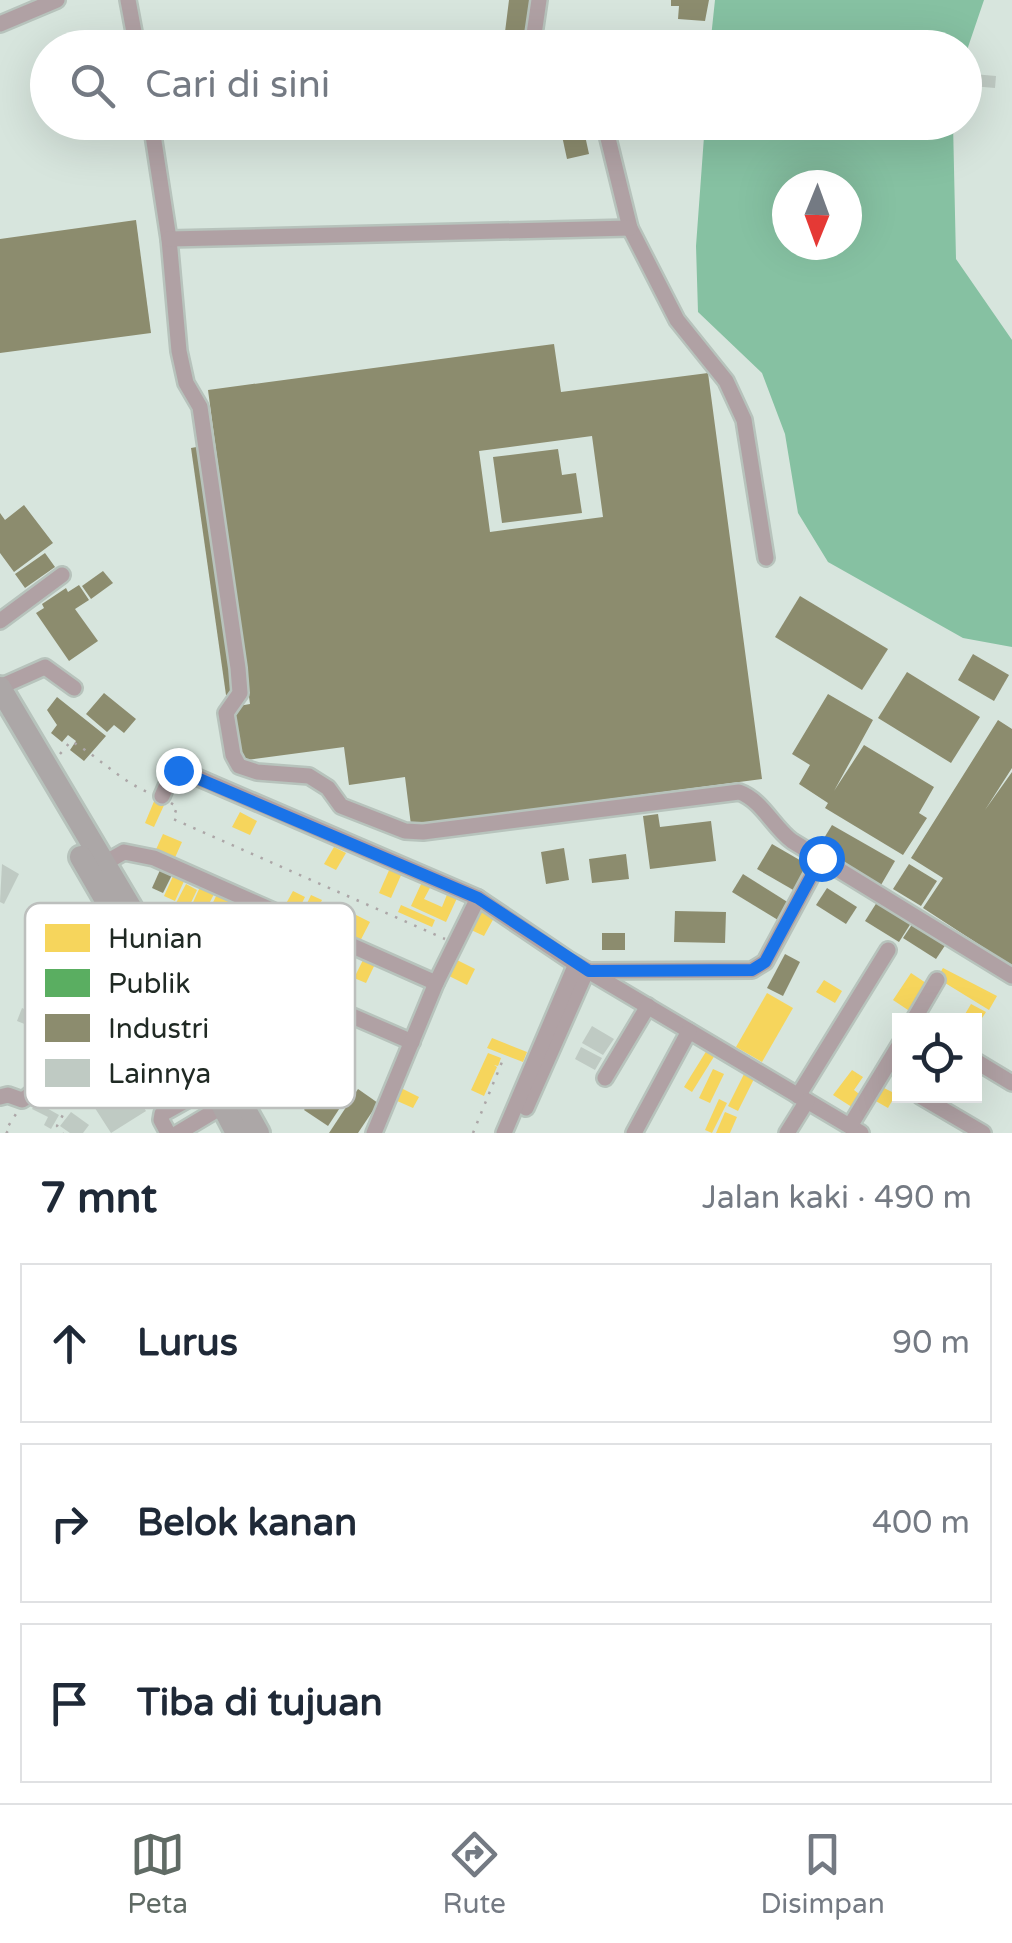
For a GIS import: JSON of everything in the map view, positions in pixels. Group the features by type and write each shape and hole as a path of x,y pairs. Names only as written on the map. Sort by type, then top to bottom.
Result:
{"highway":[{"path":"0,687 103,864 121,903"},
{"path":"0,718 106,903"},
{"path":"224,1108 236,1133"},
{"path":"240,1108 258,1133"}],"street":[{"path":"0,24 57,0"},
{"path":"128,0 134,30"},
{"path":"535,30 539,0"},
{"path":"154,140 170,239 179,351 186,383 200,407 239,679 240,693 226,713 232,755 239,766 256,772 310,776 328,788 341,806 412,832 739,792 758,803 781,832 1012,976"},
{"path":"608,140 630,228 677,320 726,381 739,407 747,434 766,558"},
{"path":"170,239 630,228"},
{"path":"0,621 62,575"},
{"path":"0,687 46,667 74,688"},
{"path":"162,796 173,771 178,770 478,898 584,968 856,1131 892,1059"},
{"path":"103,864 124,852 144,854 256,903"},
{"path":"584,968 752,970 765,962 821,858"},
{"path":"374,1133 436,983 478,898"},
{"path":"355,947 436,983"},
{"path":"787,1133 888,950"},
{"path":"504,1133 584,968"},
{"path":"514,1133 584,968"},
{"path":"916,1013 937,980"},
{"path":"604,1078 648,1006"},
{"path":"355,1017 412,1042"},
{"path":"634,1133 689,1031"},
{"path":"982,1065 1012,1083"},
{"path":"884,1074 892,1078"},
{"path":"0,1097 25,1099"},
{"path":"932,1103 983,1133"},
{"path":"168,1133 162,1114 181,1108"},
{"path":"178,1133 205,1108"}],"path":[{"path":"48,769 71,742 96,756 122,780 162,796 176,807 173,819 456,944"},
{"path":"473,1133 504,1057"},
{"path":"5,1132 22,1100"},
{"path":"63,1133 58,1126 67,1108"}],"shaded area":[{"path":"715,0 984,0 974,30 712,30"},
{"path":"704,140 953,140 956,259 1012,340 1012,647 963,638 828,562 798,513 785,434 762,373 698,312 696,246"}],"building: Hunian":[{"path":"155,799 165,803 154,827 145,823"},
{"path":"240,812 257,821 250,835 232,827"},
{"path":"163,834 182,842 173,862 154,854"},
{"path":"334,847 346,853 336,870 324,864"},
{"path":"390,868 402,873 391,898 379,893"},
{"path":"174,874 185,879 175,901 164,896"},
{"path":"422,882 431,886 424,899 442,907 448,892 458,896 446,922 411,906"},
{"path":"186,884 197,890 191,903 176,903"},
{"path":"200,887 214,894 210,903 193,903"},
{"path":"293,891 305,897 302,903 286,903"},
{"path":"218,892 230,898 228,903 213,903"},
{"path":"311,895 322,900 321,903 307,903"},
{"path":"401,905 435,920 432,927 398,912"},
{"path":"480,908 495,916 484,936 469,929"},
{"path":"355,917 370,922 357,947 355,946"},
{"path":"365,956 376,962 366,983 355,976"},
{"path":"455,959 475,969 467,985 447,975"},
{"path":"943,968 997,996 989,1010 937,978"},
{"path":"911,973 932,987 915,1013 893,1000"},
{"path":"824,980 842,991 835,1003 816,992"},
{"path":"767,993 793,1008 762,1062 736,1047"},
{"path":"971,1004 986,1012 982,1018 982,1013 966,1013"},
{"path":"492,1038 527,1052 523,1062 487,1048"},
{"path":"707,1050 715,1055 692,1092 684,1087"},
{"path":"488,1053 501,1058 498,1066 494,1065 497,1067 484,1096 471,1090"},
{"path":"713,1069 724,1074 710,1103 699,1098"},
{"path":"746,1070 756,1075 738,1111 728,1106"},
{"path":"852,1070 863,1077 854,1090 863,1097 855,1109 833,1095"},
{"path":"882,1087 892,1092 888,1108 874,1100"},
{"path":"401,1088 419,1097 413,1108 395,1100"},
{"path":"719,1099 727,1103 712,1133 705,1130"},
{"path":"725,1112 737,1117 730,1133 716,1133"}],"building: Industri":[{"path":"509,0 532,0 528,30 505,30"},
{"path":"671,0 709,0 705,21 678,19 679,6 671,6"},
{"path":"563,140 586,140 589,154 567,159"},
{"path":"136,220 151,333 0,353 0,239"},
{"path":"554,344 561,392 708,373 762,779 411,825 405,777 349,785 344,747 240,761 233,707 250,704 208,390","holes":["592,436 603,517 490,532 479,451"]},
{"path":"202,446 238,693 226,695 191,448"},
{"path":"558,449 562,475 576,473 582,513 502,523 493,457"},
{"path":"24,505 53,543 14,572 0,553 0,513 5,520"},
{"path":"45,553 55,567 25,588 15,574"},
{"path":"103,571 113,583 91,599 82,586"},
{"path":"79,585 89,600 75,609 98,641 69,661 36,613 44,608 42,604 66,588 68,592"},
{"path":"800,596 888,649 862,690 775,637"},
{"path":"973,654 1009,675 994,701 958,680"},
{"path":"907,672 980,717 951,763 878,718"},
{"path":"104,693 136,719 124,733 114,725 107,732 86,714"},
{"path":"828,694 873,720 834,791 864,745 934,787 919,813 927,818 903,855 825,808 828,803 799,784 810,765 792,754"},
{"path":"57,697 106,736 84,761 70,750 76,741 68,735 62,742 51,733 57,725 47,710"},
{"path":"998,720 1012,729 1012,768 985,810 1012,772 1012,966 923,908 943,878 911,858"},
{"path":"658,814 660,827 711,821 716,861 650,869 643,816"},
{"path":"832,825 895,861 881,885 818,848"},
{"path":"772,844 810,866 795,891 757,869"},
{"path":"564,848 569,880 546,884 541,852"},
{"path":"626,854 629,879 592,883 589,859"},
{"path":"909,864 937,881 921,906 893,889"},
{"path":"160,870 172,875 163,893 152,888"},
{"path":"743,874 789,903 778,920 732,892"},
{"path":"827,888 857,907 846,924 816,905"},
{"path":"879,899 913,920 899,942 865,921"},
{"path":"675,911 726,912 725,943 674,942"},
{"path":"913,923 946,944 936,959 903,938"},
{"path":"602,933 625,933 625,950 602,950"},
{"path":"785,954 800,962 783,996 767,988"},
{"path":"358,1089 378,1103 358,1133 329,1133 345,1108 355,1108"},
{"path":"305,1108 340,1108 328,1126"}],"building: Lainnya":[{"path":"982,75 996,76 995,88 982,87"},
{"path":"2,864 19,874 4,904 0,902"},
{"path":"22,1008 25,1009 25,1024 17,1021"},
{"path":"592,1026 614,1039 603,1055 582,1043"},
{"path":"581,1047 602,1058 595,1070 575,1059"},
{"path":"47,1108 59,1115 51,1129 44,1125 48,1117 32,1109"},
{"path":"95,1108 144,1108 146,1111 111,1133"},
{"path":"71,1112 89,1125 83,1133 70,1133 60,1126"}],"route":[{"path":"178,770 478,898 589,971 752,970 765,962 821,858"}]}
